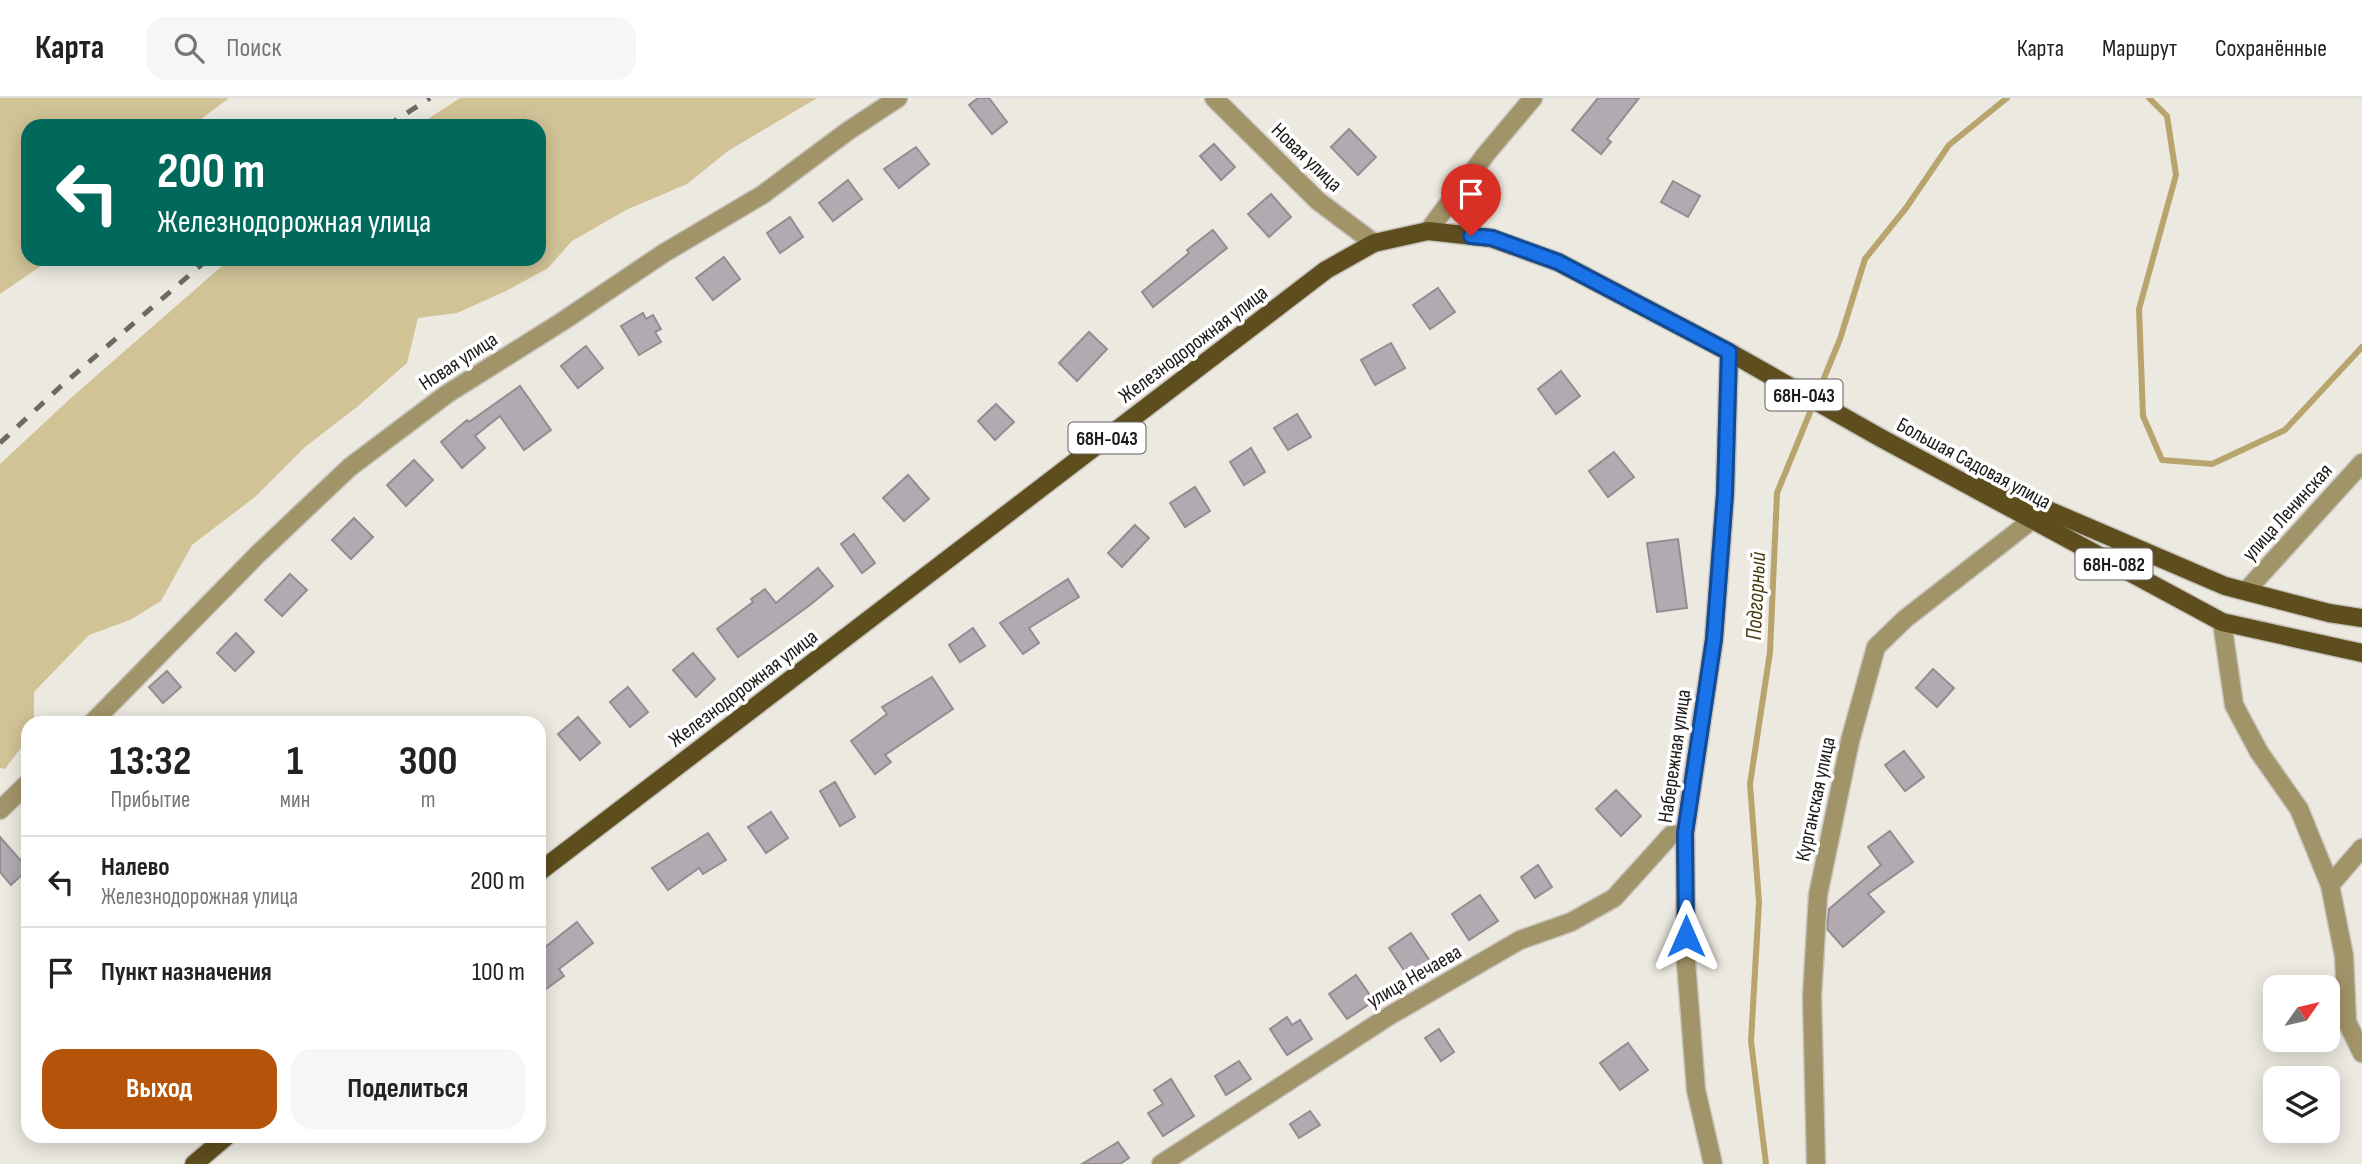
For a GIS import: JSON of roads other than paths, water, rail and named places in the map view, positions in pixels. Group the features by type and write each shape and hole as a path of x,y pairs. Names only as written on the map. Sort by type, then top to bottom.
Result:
{"main road":[{"name":"Железнодорожная улица","path":"546,867 1326,271 1374,243 1429,230 1492,238 1558,262 1729,352"},
{"name":"68Н-043","path":"1729,352 1879,437"},
{"name":"Большая Садовая улица","path":"1879,437 2222,622 2362,653"},
{"name":"Большая Садовая улица","path":"1879,437 2225,586 2329,613 2362,618"},
{"path":"194,1164 219,1143"}],"street":[{"name":"Новая улица","path":"99,716 258,554 350,467 447,394 564,321 664,253 762,195 848,131 898,98"},
{"name":"Новая улица","path":"1214,98 1318,201 1374,243"},
{"path":"1429,230 1486,153 1533,98"},
{"name":"Набережная улица","path":"1713,1164 1696,1090 1686,961 1685,833 1714,639 1725,494 1729,352"},
{"name":"улица Ленинская","path":"2246,591 2362,463"},
{"name":"Курганская улица","path":"1816,1164 1812,996 1818,895 1850,741 1876,647 1905,619 2032,520"},
{"path":"2222,622 2234,705 2259,752 2299,809 2330,885 2344,956 2347,1022 2362,1053"},
{"path":"0,810 21,790"},
{"name":"улица Нечаева","path":"1161,1164 1389,1016 1520,940 1571,922 1614,898 1671,835 1685,833"},
{"path":"2330,885 2362,848"}],"waterway":[{"name":"Подгорный","path":"1766,1164 1751,1041 1759,902 1750,784 1770,652 1777,493 1840,339 1865,259 1906,208 1949,145 2007,98"},
{"name":"Подгорный","path":"2149,98 2167,116 2176,175 2139,309 2143,416 2162,460 2212,464 2285,430 2362,347"}],"railway":[{"path":"398,119 430,98"},
{"path":"0,443 60,387 200,266"}]}
